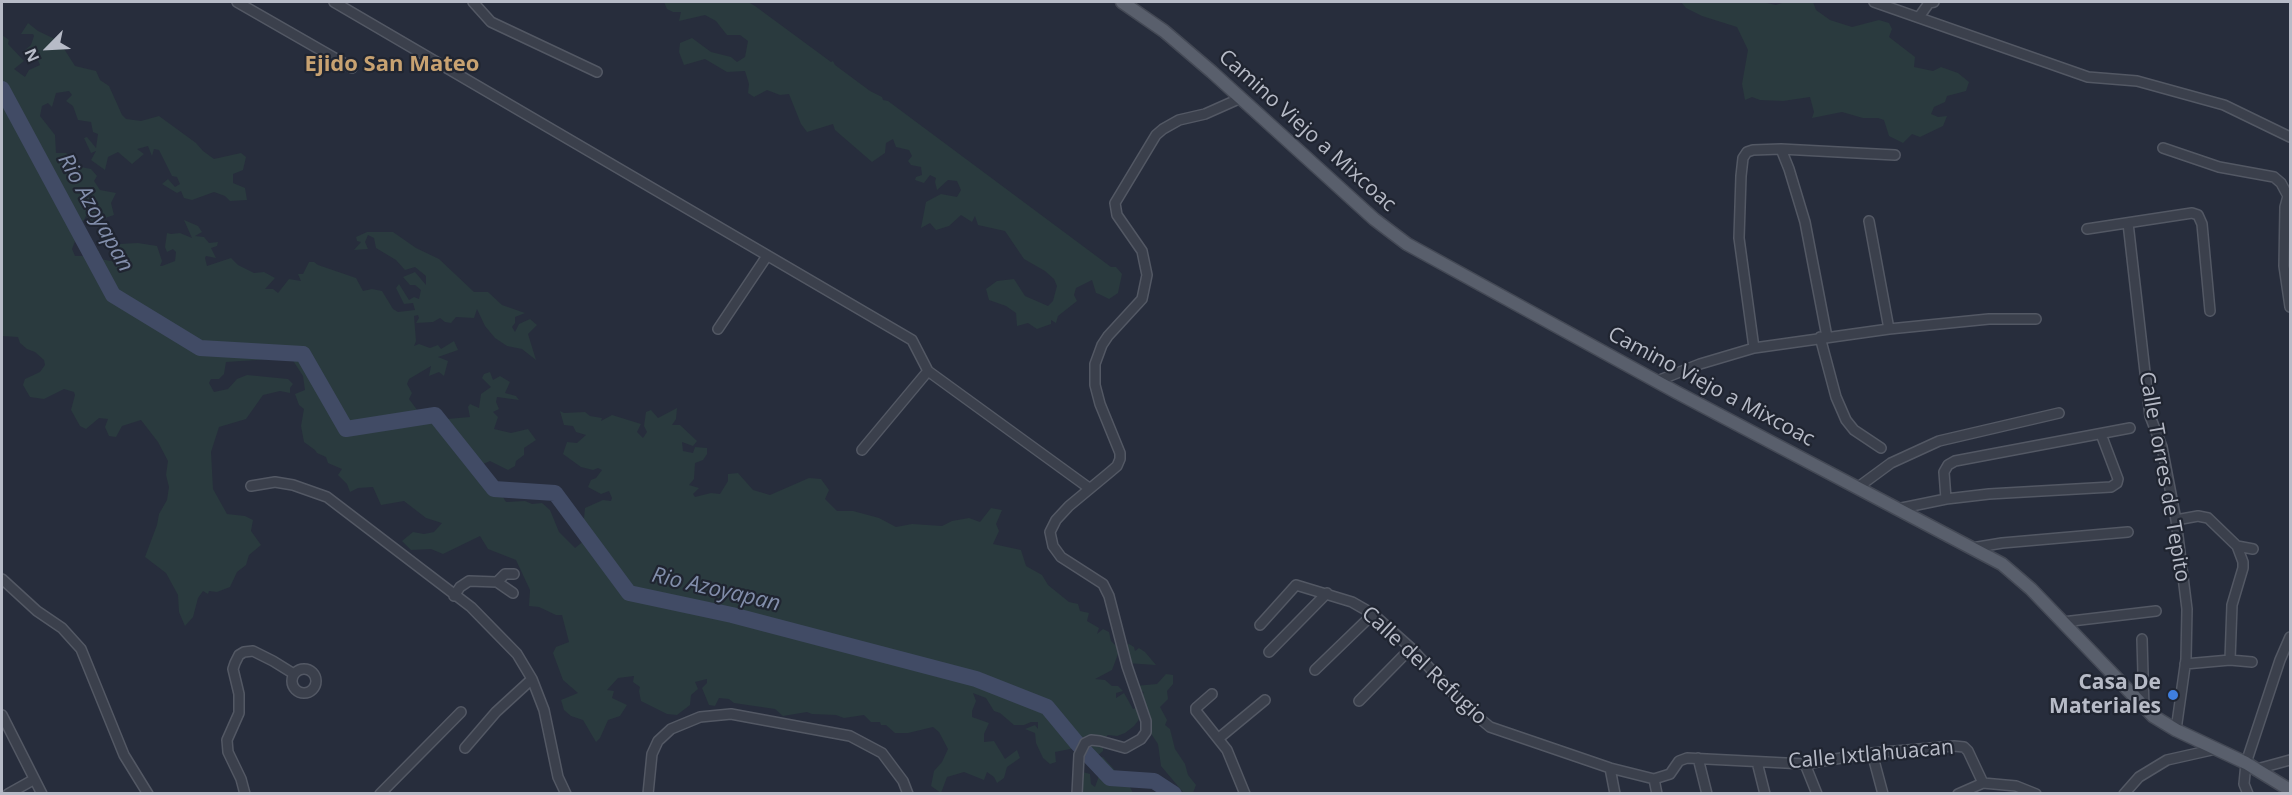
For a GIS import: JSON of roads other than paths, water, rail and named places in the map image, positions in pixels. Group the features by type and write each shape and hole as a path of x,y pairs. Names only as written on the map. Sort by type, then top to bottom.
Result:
{"main road":[{"name":"Camino Viejo a Mixcoac","path":"1122,2 1164,31 1374,219 1407,244 1657,381 2002,564 2031,589 2144,708 2175,730 2251,766 2290,790"}],"street":[{"path":"237,2 352,68"},
{"path":"334,2 912,340 928,371 1089,488"},
{"path":"473,2 491,22 597,72"},
{"path":"1874,2 2088,77 2137,81 2224,105 2290,137"},
{"path":"1919,17 1930,2"},
{"path":"1077,794 1079,755 1084,743 1091,740 1100,741 1125,748 1142,739 1146,732 1146,721 1127,666 1109,596 1103,584 1061,557 1053,546 1050,532 1056,520 1089,488 1117,466 1120,459 1118,446 1100,404 1095,385 1095,364 1108,336 1142,299 1146,281 1142,251 1117,215 1114,203 1156,135 1163,129 1179,120 1205,114 1241,98"},
{"path":"2163,148 2218,167 2274,177 2281,183 2289,198 2285,207 2283,266 2290,306"},
{"path":"1754,348 1739,238 1741,176 1743,158 1747,152 1780,149 1895,155"},
{"path":"1780,149 1789,169 1805,222 1823,337 1836,397 1846,420 1854,430 1881,448"},
{"path":"2087,229 2192,213 2198,215 2202,224 2210,311"},
{"path":"1869,221 1889,329"},
{"name":"Calle Torres de Tepito","path":"2128,223 2150,416 2162,447 2176,520 2187,609 2185,664 2175,730"},
{"path":"718,329 767,256"},
{"path":"1657,381 1700,364 1754,348 1889,329 1989,319 2036,318"},
{"path":"861,450 928,371"},
{"path":"1857,488 1891,463 1939,441 2059,413"},
{"path":"1946,499 1944,472 1948,465 1955,461 2130,428"},
{"path":"1897,509 1946,499 2115,485 2117,483 2116,474 2101,434"},
{"path":"251,486 275,482 293,485 327,497 471,607 517,654 532,680 544,710 558,777 566,794"},
{"path":"2176,520 2198,516 2208,518 2237,546 2243,568 2232,605 2230,660"},
{"path":"1972,548 2002,543 2128,532"},
{"path":"2237,546 2253,549"},
{"path":"497,582 505,574 514,574"},
{"path":"2,579 30,605 62,628 81,648 124,755 148,794"},
{"path":"454,596 459,587 469,580 497,582 513,593"},
{"name":"Calle del Refugio","path":"1260,625 1296,585 1352,602 1373,614 1411,648 1465,706 1490,727 1610,768 1654,779"},
{"path":"1269,652 1327,593"},
{"path":"2063,622 2156,610"},
{"path":"1314,670 1373,614"},
{"path":"2248,794 2244,784 2280,660 2290,637"},
{"path":"2142,639 2144,708"},
{"path":"1359,701 1411,648"},
{"path":"245,794 241,779 228,752 227,740 239,712 239,693 233,669 235,663 238,656 244,652 253,651 294,674"},
{"path":"2185,664 2230,660 2252,662"},
{"path":"465,748 496,712 532,680"},
{"path":"1212,694 1196,708 1196,711 1227,750 1245,794"},
{"path":"1219,738 1265,700"},
{"path":"381,794 461,712"},
{"path":"648,794 652,754 658,741 671,729 700,717 731,714 850,736 882,753 903,781 908,794"},
{"path":"2,715 42,794"},
{"name":"Calle Ixtlahuacan","path":"1698,758 1805,764 1872,753 1954,746 1964,747 1983,783"},
{"path":"2124,794 2139,777 2167,760 2216,749"},
{"path":"1872,753 1883,794"},
{"path":"1657,794 1654,779 1670,774 1683,759 1698,758 1707,794"},
{"path":"2251,766 2290,760"},
{"path":"1757,762 1766,794"},
{"path":"1805,764 1817,794"},
{"path":"1610,768 1615,794"},
{"path":"8,794 33,780"},
{"path":"1958,794 1983,783 2036,794"}],"waterway":[{"name":"Rio Azoyapan","path":"2,89 113,295 200,348 303,354 346,429 435,415 494,489 555,493 629,593 732,615 976,679 1047,707 1110,778 1154,781 1174,794"}],"place":[{"name":"Casa De Materiales","path":"2173,695"}],"district":[{"name":"Ejido San Mateo","path":"392,65"}]}
